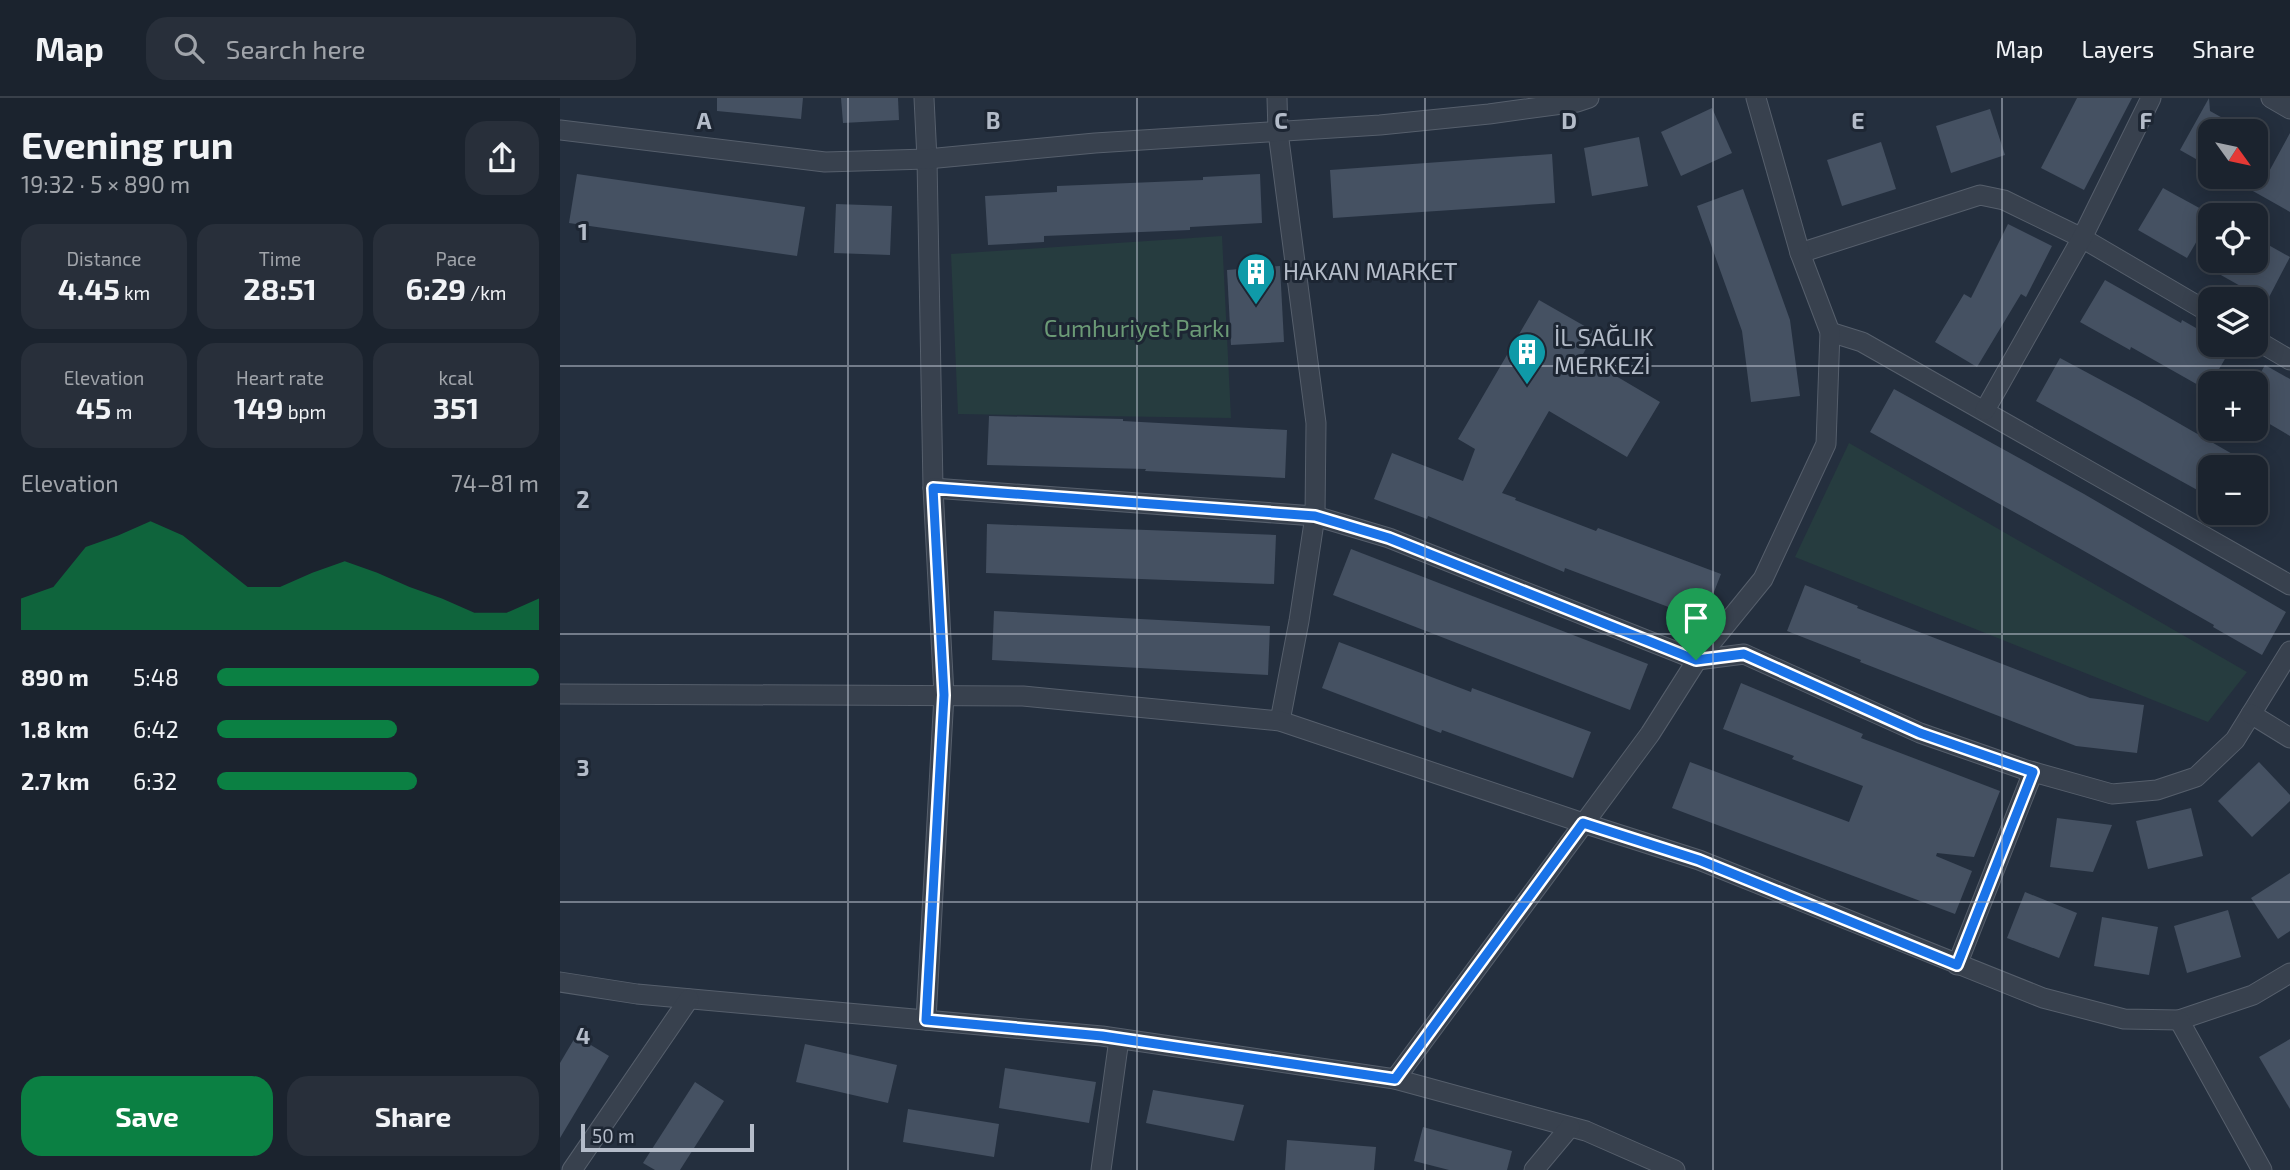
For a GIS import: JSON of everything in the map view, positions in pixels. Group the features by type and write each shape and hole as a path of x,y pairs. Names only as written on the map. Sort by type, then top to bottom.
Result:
{"street":[{"path":"924,98 933,488 944,695 926,1020"},
{"path":"1277,98 1278,132 1316,424 1315,516 1280,721"},
{"path":"560,130 825,162 927,159 1095,143 1278,132 1488,106 1577,102 1589,98"},
{"path":"1395,1079 1650,734 1696,660 1763,579 1826,444 1830,332 1800,253 1756,98"},
{"path":"1985,410 2082,238 2151,98"},
{"path":"2271,98 2290,109"},
{"path":"1800,253 1980,195 2004,200 2082,238 2198,306"},
{"path":"1830,332 1862,342 2290,585"},
{"path":"2268,347 2290,360"},
{"path":"933,488 1315,516 1389,538 1696,660 1744,654 1920,733 2033,772 2112,794 2157,790 2196,777 2235,740 2290,651"},
{"path":"560,694 1023,696 1280,721 1699,860 2043,998 2124,1019 2179,1020 2253,995 2290,973"},
{"path":"2250,714 2290,738"},
{"path":"1957,965 2033,772"},
{"path":"560,982 637,994 1119,1039 1395,1079 1586,1131 1675,1170"},
{"path":"572,1170 689,999"},
{"path":"2179,1020 2262,1170"},
{"path":"1101,1170 1119,1039"},
{"path":"1534,1170 1570,1127"}],"green space":[{"name":"Cumhuriyet Parkı","path":"1222,236 1231,418 958,414 951,254"},
{"path":"1849,443 2247,672 2208,722 1795,557"}],"building":[{"path":"717,98 803,98 801,119 717,111"},
{"path":"841,98 898,98 899,120 843,123"},
{"path":"2077,98 2132,98 2084,190 2041,168"},
{"path":"2209,98 2210,111 2224,119 2198,119 2198,160 2180,150"},
{"path":"1712,108 1732,153 1681,176 1661,132"},
{"path":"1990,109 2005,155 1951,173 1936,126"},
{"path":"2290,133 2290,212 2249,189 2268,189 2268,173"},
{"path":"1639,137 1648,186 1592,196 1584,148"},
{"path":"1881,142 1896,189 1842,206 1827,160"},
{"path":"1552,154 1555,203 1333,218 1330,170"},
{"path":"577,174 805,207 797,256 569,223"},
{"path":"1260,174 1262,223 1190,227 1190,230 1044,236 1044,242 988,245 985,196 1057,192 1057,186 1203,180 1203,177"},
{"path":"2163,188 2198,207 2198,239 2187,258 2138,230"},
{"path":"1743,189 1790,320 1800,396 1751,402 1742,331 1697,206"},
{"path":"836,204 892,206 890,255 834,253"},
{"path":"2008,224 2052,246 2026,297 2021,294 1977,367 1935,342 1964,294 1971,298"},
{"path":"2268,245 2290,257 2268,299 2268,287 2242,287 2217,273 2268,273"},
{"name":"HAKAN MARKET","path":"1280,266 1284,342 1231,345 1227,270"},
{"path":"2105,280 2181,323 2182,320 2198,329 2198,357 2226,357 2218,371 2198,371 2198,385 2080,322"},
{"path":"1539,300 1595,332 1582,356 1660,402 1627,457 1549,411 1502,493 1596,531 1598,528 1721,574 1703,620 1565,568 1564,572 1428,516 1427,519 1374,499 1392,453 1463,481 1475,449 1458,439"},
{"path":"2060,358 2198,434 2198,441 2210,441 2234,455 2198,455 2198,490 2036,401"},
{"path":"2265,365 2290,379 2290,436 2268,423 2268,371 2262,371"},
{"path":"1894,389 2084,494 2286,612 2262,655 2077,547 1870,432"},
{"path":"989,416 1123,419 1287,430 1285,478 1145,471 1146,469 987,465"},
{"path":"987,524 1276,535 1274,584 986,573"},
{"path":"1351,549 1648,664 1630,710 1333,595"},
{"path":"1805,585 1858,606 1857,608 2090,698 2144,705 2137,753 2076,746 1787,631"},
{"path":"994,611 1270,626 1268,675 992,660"},
{"path":"1339,642 1471,692 1472,688 1591,732 1573,778 1442,730 1441,733 1322,688"},
{"path":"1741,683 1863,734 1861,738 2000,791 1974,857 1937,853 1936,856 1972,871 1955,914 1672,808 1690,762 1849,822 1863,786 1723,729"},
{"path":"2259,762 2290,795 2290,801 2252,837 2218,801"},
{"path":"2191,808 2203,856 2148,869 2136,821"},
{"path":"2057,818 2112,825 2093,872 2050,867"},
{"path":"2290,873 2290,931 2278,939 2251,898"},
{"path":"2025,892 2077,913 2059,958 2007,938"},
{"path":"2228,910 2241,957 2187,973 2174,926"},
{"path":"2102,917 2158,927 2149,975 2094,966"},
{"path":"576,1036 609,1056 560,1138 560,1063"},
{"path":"2290,1039 2290,1109 2259,1057"},
{"path":"805,1044 897,1065 888,1103 796,1082"},
{"path":"1005,1068 1096,1082 1089,1123 999,1108"},
{"path":"695,1082 724,1101 680,1170 655,1170 643,1163"},
{"path":"1153,1090 1244,1105 1234,1141 1146,1123"},
{"path":"908,1109 999,1124 994,1157 903,1142"},
{"path":"1423,1127 1512,1151 1507,1170 1449,1170 1414,1161"},
{"path":"1287,1140 1376,1147 1374,1170 1285,1170"}],"place":[{"name":"HAKAN MARKET","path":"1256,306"},
{"name":"İL SAĞLIK MERKEZİ","path":"1527,386"}],"route":[{"path":"933,488 1315,516 1389,538 1696,660 1744,654 1920,733 2033,772 1957,965 1699,860 1583,823 1395,1079 1102,1036 926,1020 944,695 933,488"}]}
